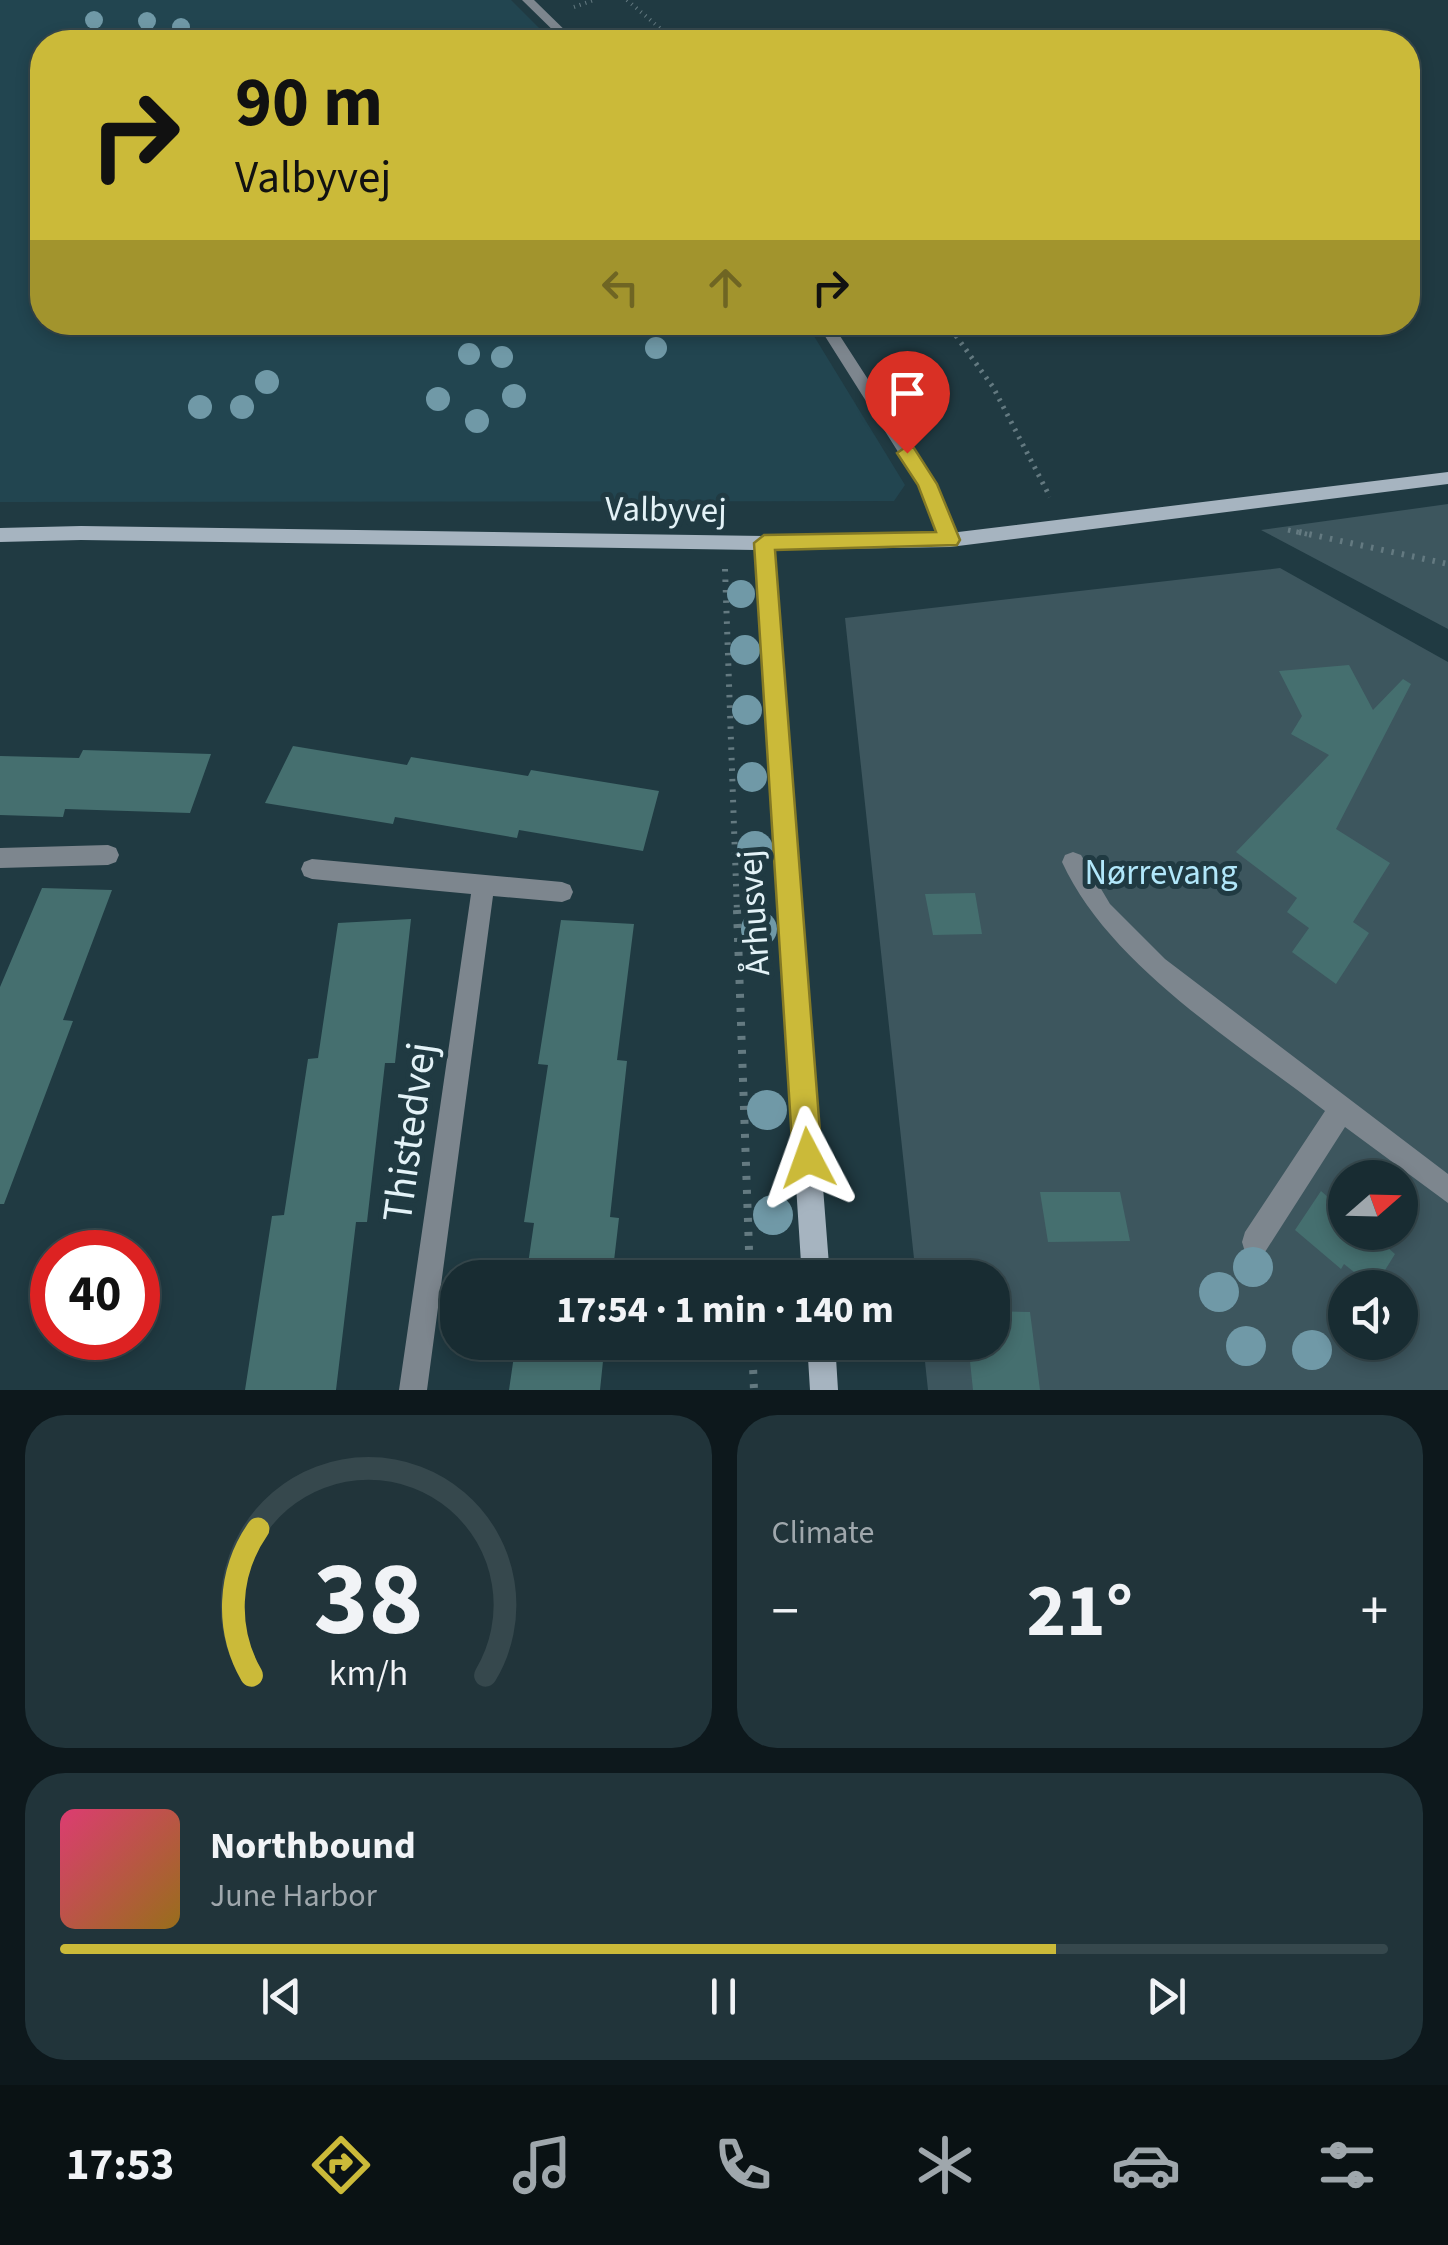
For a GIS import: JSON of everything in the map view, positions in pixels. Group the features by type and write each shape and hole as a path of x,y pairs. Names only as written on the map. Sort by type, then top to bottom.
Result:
{"street":[{"path":"528,0 559,30"},
{"path":"832,335 927,484 950,540"},
{"name":"Valbyvej","path":"0,536 80,533 724,543 950,540 1448,478"},
{"name":"Århusvej","path":"764,543 815,1260"},
{"path":"0,858 108,855"},
{"path":"1073,862 1102,911 1157,966 1448,1190"},
{"path":"312,869 562,892"},
{"name":"Thistedvej","path":"413,1390 483,885"},
{"path":"1255,1242 1341,1110"},
{"path":"822,1360 824,1390"}],"path":[{"path":"627,0 662,30"},
{"path":"956,335 994,387 1038,477 1070,527"},
{"path":"1284,529 1448,564"},
{"path":"724,543 749,1260"},
{"path":"753,1360 754,1390"}],"shaded area":[{"path":"0,0 511,0 541,30 30,30 30,335 813,335 905,485 894,501 0,502"}],"green space":[{"path":"1448,504 1448,629 1261,530"},
{"name":"Nørrevang","path":"1280,568 1448,662 1448,1390 928,1390 925,1360 1010,1360 1010,1260 914,1260 845,618"}],"building":[{"path":"1349,665 1373,710 1403,679 1411,684 1336,829 1390,863 1353,922 1369,933 1336,984 1292,952 1309,928 1287,912 1297,898 1236,852 1329,755 1291,734 1302,716 1279,671"},
{"path":"293,746 407,765 411,757 528,776 531,770 659,791 643,851 519,830 517,838 395,817 393,824 265,803"},
{"path":"83,750 211,754 190,813 65,809 63,817 0,815 0,756 79,758"},
{"path":"42,888 112,890 63,1020 73,1021 4,1204 0,1204 0,987"},
{"path":"975,893 982,934 933,935 925,894"},
{"path":"411,919 395,1063 385,1063 367,1222 356,1222 336,1390 245,1390 272,1216 284,1215 308,1059 318,1058 338,923"},
{"path":"561,920 634,924 617,1060 627,1061 610,1217 619,1218 614,1260 529,1260 534,1223 524,1222 548,1065 538,1064"},
{"path":"1321,1191 1328,1197 1328,1250 1390,1250 1395,1254 1385,1270 1352,1270 1344,1264 1341,1269 1295,1230"},
{"path":"1040,1192 1120,1192 1130,1241 1048,1242"},
{"path":"1010,1311 1030,1312 1040,1390 973,1390 970,1360 1010,1360"},
{"path":"513,1360 603,1360 600,1390 509,1390"}],"route":[{"path":"808,1158 764,543 950,540 927,484 907,453"}]}
